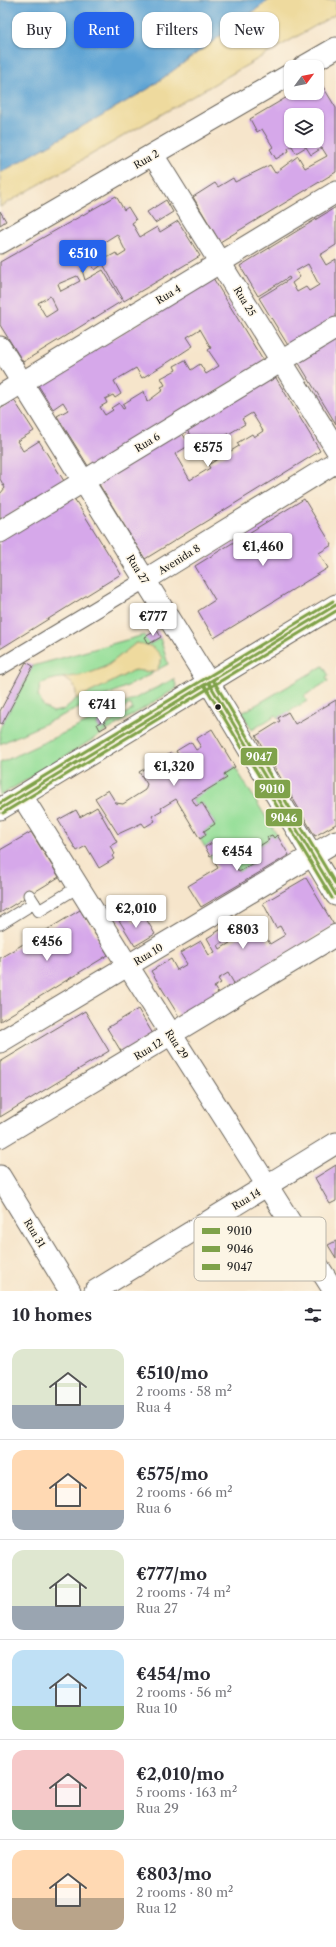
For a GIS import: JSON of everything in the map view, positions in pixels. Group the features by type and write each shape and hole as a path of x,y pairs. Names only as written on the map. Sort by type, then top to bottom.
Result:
{"street":[{"path":"321,60 334,55"},
{"name":"Rua 2","path":"0,243 284,78"},
{"name":"Rua 25","path":"153,155 336,449"},
{"name":"Rua 4","path":"0,396 336,192"},
{"name":"Rua 6","path":"0,532 83,480 336,328"},
{"name":"Rua 27","path":"0,347 209,683 336,895"},
{"name":"Avenida 8","path":"0,667 145,580 336,462"},
{"path":"0,810 336,605"},
{"name":"Rua 29","path":"22,796 287,1217"},
{"name":"Rua 10","path":"0,1042 336,841"},
{"name":"Rua 12","path":"0,1137 336,935"},
{"name":"Rua 14","path":"217,1217 336,1143"},
{"name":"Rua 31","path":"0,1176 70,1291"},
{"name":"Rua 14","path":"95,1291 194,1231"},
{"name":"Rua 29","path":"326,1278 334,1291"}],"lane":[{"path":"0,924 32,899 39,910 78,887"}],"green space":[{"path":"144,635 150,644 160,638 168,664 157,670 162,658 136,643 114,661 88,674 57,678 45,682 40,685 38,696 44,707 53,712 63,710 76,699 134,670 154,672 138,681 0,744 0,728 33,666"},
{"path":"323,666 329,676 326,678 328,681 304,696 307,701 278,718 276,715 252,730 242,713"},
{"path":"174,679 177,688 0,796 0,763 98,717 100,722 97,724 100,729 133,709 130,704 110,717 108,712"},
{"path":"235,767 277,835 274,838 272,835 268,837 269,840 254,849 259,860 239,872 228,855 215,863 210,856 218,851 212,843 205,847 200,839 206,835 204,831 215,824 202,803 196,806 192,799 227,778 224,774"}],"sand":[{"path":"269,0 336,0 336,14 279,47 279,12 253,12"},
{"path":"220,36 220,48 277,48 0,207 0,173 148,89 204,48 212,48 212,42"},
{"path":"136,643 145,644 157,651 162,658 157,670 154,672 134,670 76,699 76,691 74,686 63,678 87,674 106,667"}],"water":[{"path":"0,0 269,0 253,12 220,12 220,36 212,42 212,12 142,12 142,48 204,48 148,89 0,173"}],"building":[{"path":"324,88 336,108 336,172 220,242 193,197 215,183 218,187 233,178 235,182 270,165 275,173 298,156 305,168 327,156 322,148 324,148 324,108 284,108 284,148 288,148 289,151 276,159 270,149 273,147 262,129 257,132 250,119 284,99 324,100"},
{"path":"293,148 304,148 296,153"},
{"path":"307,148 322,148 311,155"},
{"path":"116,196 124,210 128,207 136,220 132,223 140,237 157,227 160,232 178,221 200,256 124,301 103,264 95,270 91,264 82,270 85,280 103,270 122,301 23,362 0,325 0,262","holes":["117,234 126,252 118,257 116,253 101,261 96,247","77,276 80,281 61,291 58,284","50,296 57,310 46,317 38,303"]},
{"path":"166,200 173,212 155,223 147,212"},
{"path":"336,207 336,245 320,255 326,265 336,259 336,318 289,347 259,298 290,279 289,277 258,296 240,266","holes":["308,264 319,285 309,291 306,287 297,292 292,283 300,277 296,271"]},
{"path":"0,211 6,221 0,225"},
{"path":"213,278 264,362 90,469 57,416 68,410 63,402 53,409 38,385","holes":["200,329 211,348 208,350 219,366 206,374 200,364 191,370 185,360 174,366 176,370 161,378 165,385 161,387 163,390 147,402 144,391 123,404 125,408 123,409 119,403 111,408 113,410 105,415 100,407 107,403 105,399 113,395 115,398 121,394 114,381 136,368 142,378 193,346 187,337"]},
{"path":"336,336 336,424 297,360"},
{"path":"273,373 320,451 145,559 97,481 180,430 190,445 175,454 190,480 210,468 208,465 239,446 237,443 252,434 254,437 263,431 252,413 242,419 245,424 212,444 215,449 209,453 205,453 202,450 200,451 185,427"},
{"path":"14,400 34,431 17,441 23,451 39,441 64,481 0,521 0,494 5,488 0,479 0,409"},
{"path":"72,495 121,574 0,649 0,540"},
{"path":"304,499 332,545 319,553 328,568 214,638 198,611 215,600 195,566"},
{"path":"157,630 161,637 149,644 145,637"},
{"path":"26,662 33,666 2,724 0,723 0,711"},
{"path":"336,700 336,824 315,836 256,736 280,721 278,718 288,712 295,724"},
{"path":"103,720 107,726 100,730 97,724"},
{"path":"212,729 235,767 224,774 227,778 192,799 196,806 202,803 215,824 204,831 206,835 200,839 176,799 161,808 162,810 152,816 155,821 145,827 142,823 118,834 95,798 108,790 116,803 123,804 145,790 147,784 139,772 171,753 176,763 181,760 176,751 191,742 196,750 201,747 196,739"},
{"path":"97,807 117,842 110,846 115,854 112,856 114,859 99,868 86,846 77,851 58,820 76,810 80,817"},
{"path":"31,832 59,877 0,913 0,850"},
{"path":"272,835 274,838 277,835 289,855 201,907 188,886 218,868 215,863 228,855 239,872 259,860 253,850 269,840 267,837"},
{"path":"212,843 218,851 210,856 205,847"},
{"path":"306,878 334,925 235,985 228,973 218,979 221,983 214,987 219,995 180,1018 151,971 171,959 177,970 187,964 180,953 201,941 209,955 215,952 207,938 223,928 229,938 218,945 220,949 259,925 270,944 285,935 280,926 276,928 263,903"},
{"path":"80,910 108,955 0,1021 0,958"},
{"path":"127,911 134,923 145,917 155,934 135,946 117,917"},
{"path":"138,1009 153,1034 122,1053 107,1028"},
{"path":"85,1011 109,1051 0,1117 0,1062"},
{"path":"336,1165 336,1201 330,1204 315,1178"},
{"path":"336,1241 336,1258 328,1245"}],"transit line":[{"name":"9047","path":"0,803 333,601"},
{"name":"9010","path":"0,809 336,605"},
{"name":"9046","path":"3,813 336,611"},
{"name":"9047","path":"213,680 336,885"},
{"name":"9010","path":"209,683 336,895"},
{"name":"9046","path":"205,686 332,898"}]}
